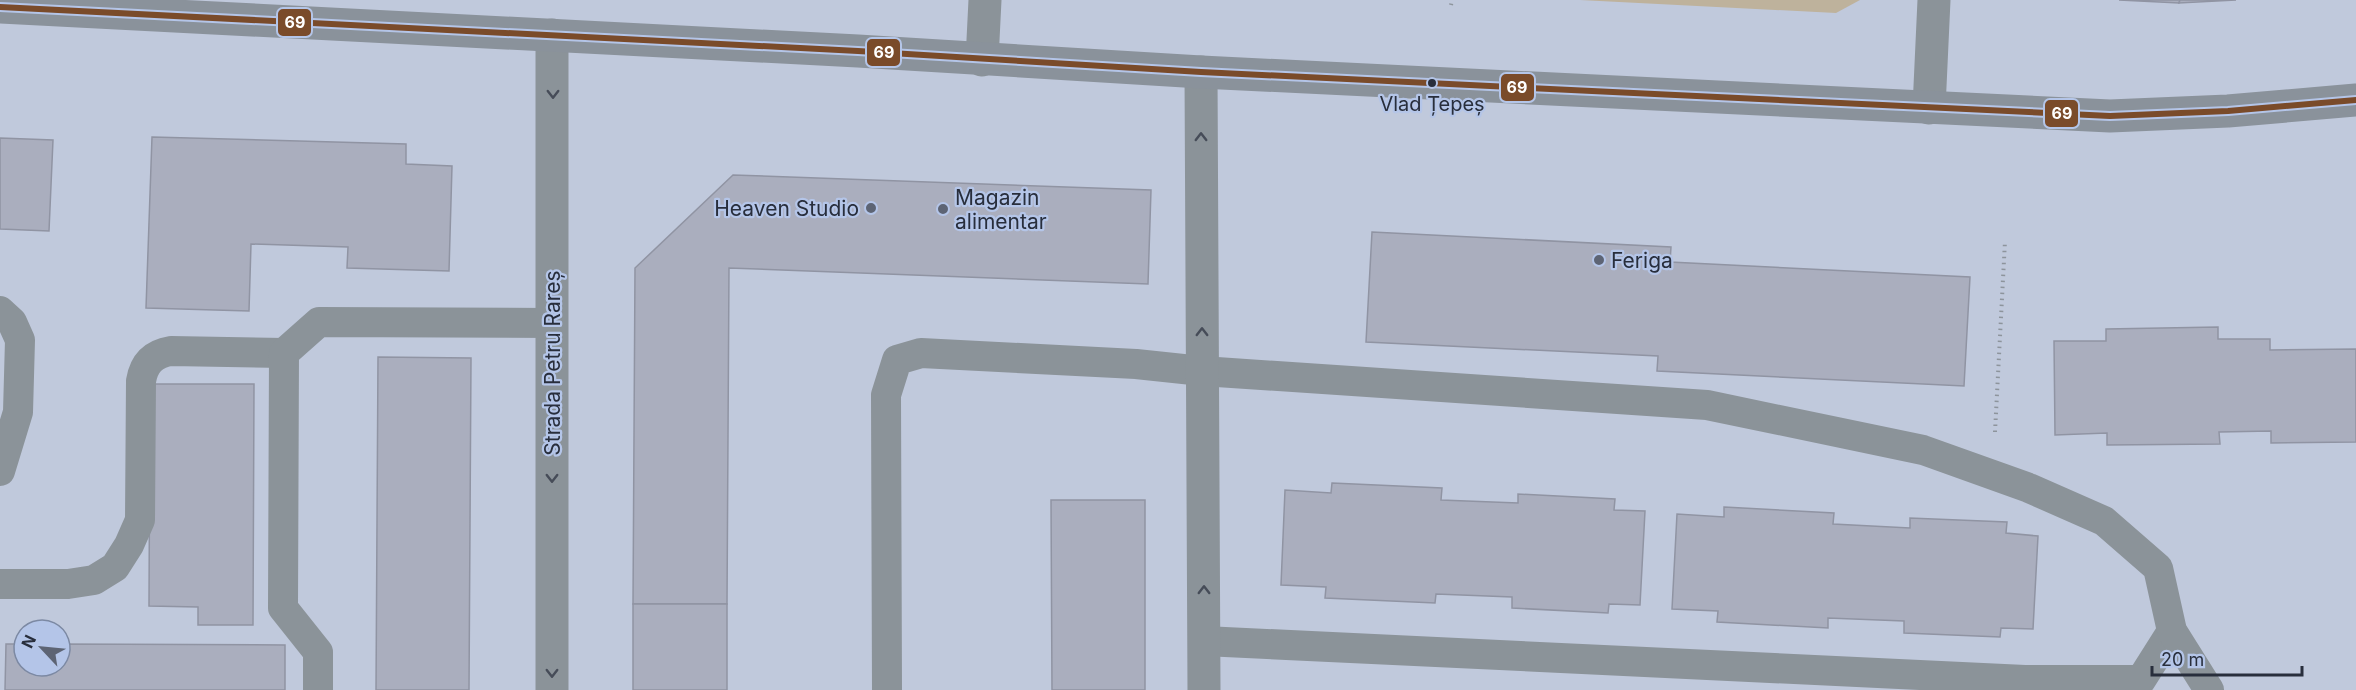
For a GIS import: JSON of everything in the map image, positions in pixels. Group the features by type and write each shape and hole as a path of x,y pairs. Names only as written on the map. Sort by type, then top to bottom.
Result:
{"street":[{"path":"982,60 985,0"},
{"path":"1929,108 1934,0"},
{"path":"0,7 552,35 1201,72 2110,116 2228,111 2356,100"},
{"name":"Strada Petru Rareș","path":"552,35 552,690"},
{"path":"1201,72 1204,690"}],"lane":[{"path":"0,310 12,322 20,340 18,412 0,471"},
{"path":"0,584 86,582 94,580 115,567 129,545 140,520 141,381 143,368 150,359 160,353 171,351 284,353 319,322 552,323"},
{"path":"284,353 283,608 318,652 318,690"},
{"path":"886,690 886,395 897,360 921,353 1136,364 1202,371 1707,405 1923,450 2029,488 2104,521 2158,568 2172,631 2209,690"},
{"path":"1204,641 2025,680 2141,680 2172,631"}],"path":[{"path":"1993,475 2005,241"}],"shaded area":[{"path":"1580,0 1860,0 1836,13"}],"building":[{"path":"2119,0 2180,0 2179,3"},
{"path":"2180,0 2236,0 2179,3"},
{"path":"152,137 406,144 406,164 452,166 449,271 347,268 348,247 251,244 249,311 146,308"},
{"path":"0,138 53,140 49,231 0,229"},
{"path":"733,175 1151,190 1148,284 729,268 727,604 633,604 635,268"},
{"path":"1372,232 1671,247 1670,262 1970,277 1964,386 1657,371 1658,356 1366,342"},
{"path":"2218,327 2218,339 2270,339 2270,350 2356,349 2356,442 2271,443 2271,431 2219,432 2220,444 2107,445 2107,433 2055,435 2054,341 2106,341 2106,329"},
{"path":"378,357 471,358 469,690 376,690"},
{"path":"150,384 254,384 253,625 198,625 198,607 149,606"},
{"path":"1332,483 1442,488 1441,500 1518,503 1518,494 1615,499 1614,510 1645,511 1640,605 1609,604 1608,613 1512,608 1512,597 1436,594 1435,603 1325,598 1326,587 1281,585 1285,490 1331,493"},
{"path":"1051,500 1145,500 1145,690 1052,690"},
{"path":"1724,507 1834,513 1833,524 1910,528 1910,518 2007,522 2006,533 2038,536 2033,629 2001,628 2000,637 1904,633 1904,621 1828,618 1828,628 1717,622 1718,611 1672,609 1677,514 1724,517"},
{"path":"633,604 727,604 727,690 633,690"},
{"path":"6,644 12,644 12,678 72,678 72,644 285,645 285,690 5,690"}],"transit line":[{"name":"69","path":"0,7 858,51 1201,72 2110,116 2228,111 2356,100"}],"place":[{"name":"Vlad Țepeș","path":"1432,83"},
{"name":"Heaven Studio","path":"871,208"},
{"name":"Magazin alimentar","path":"943,209"},
{"name":"Feriga","path":"1599,260"}]}
